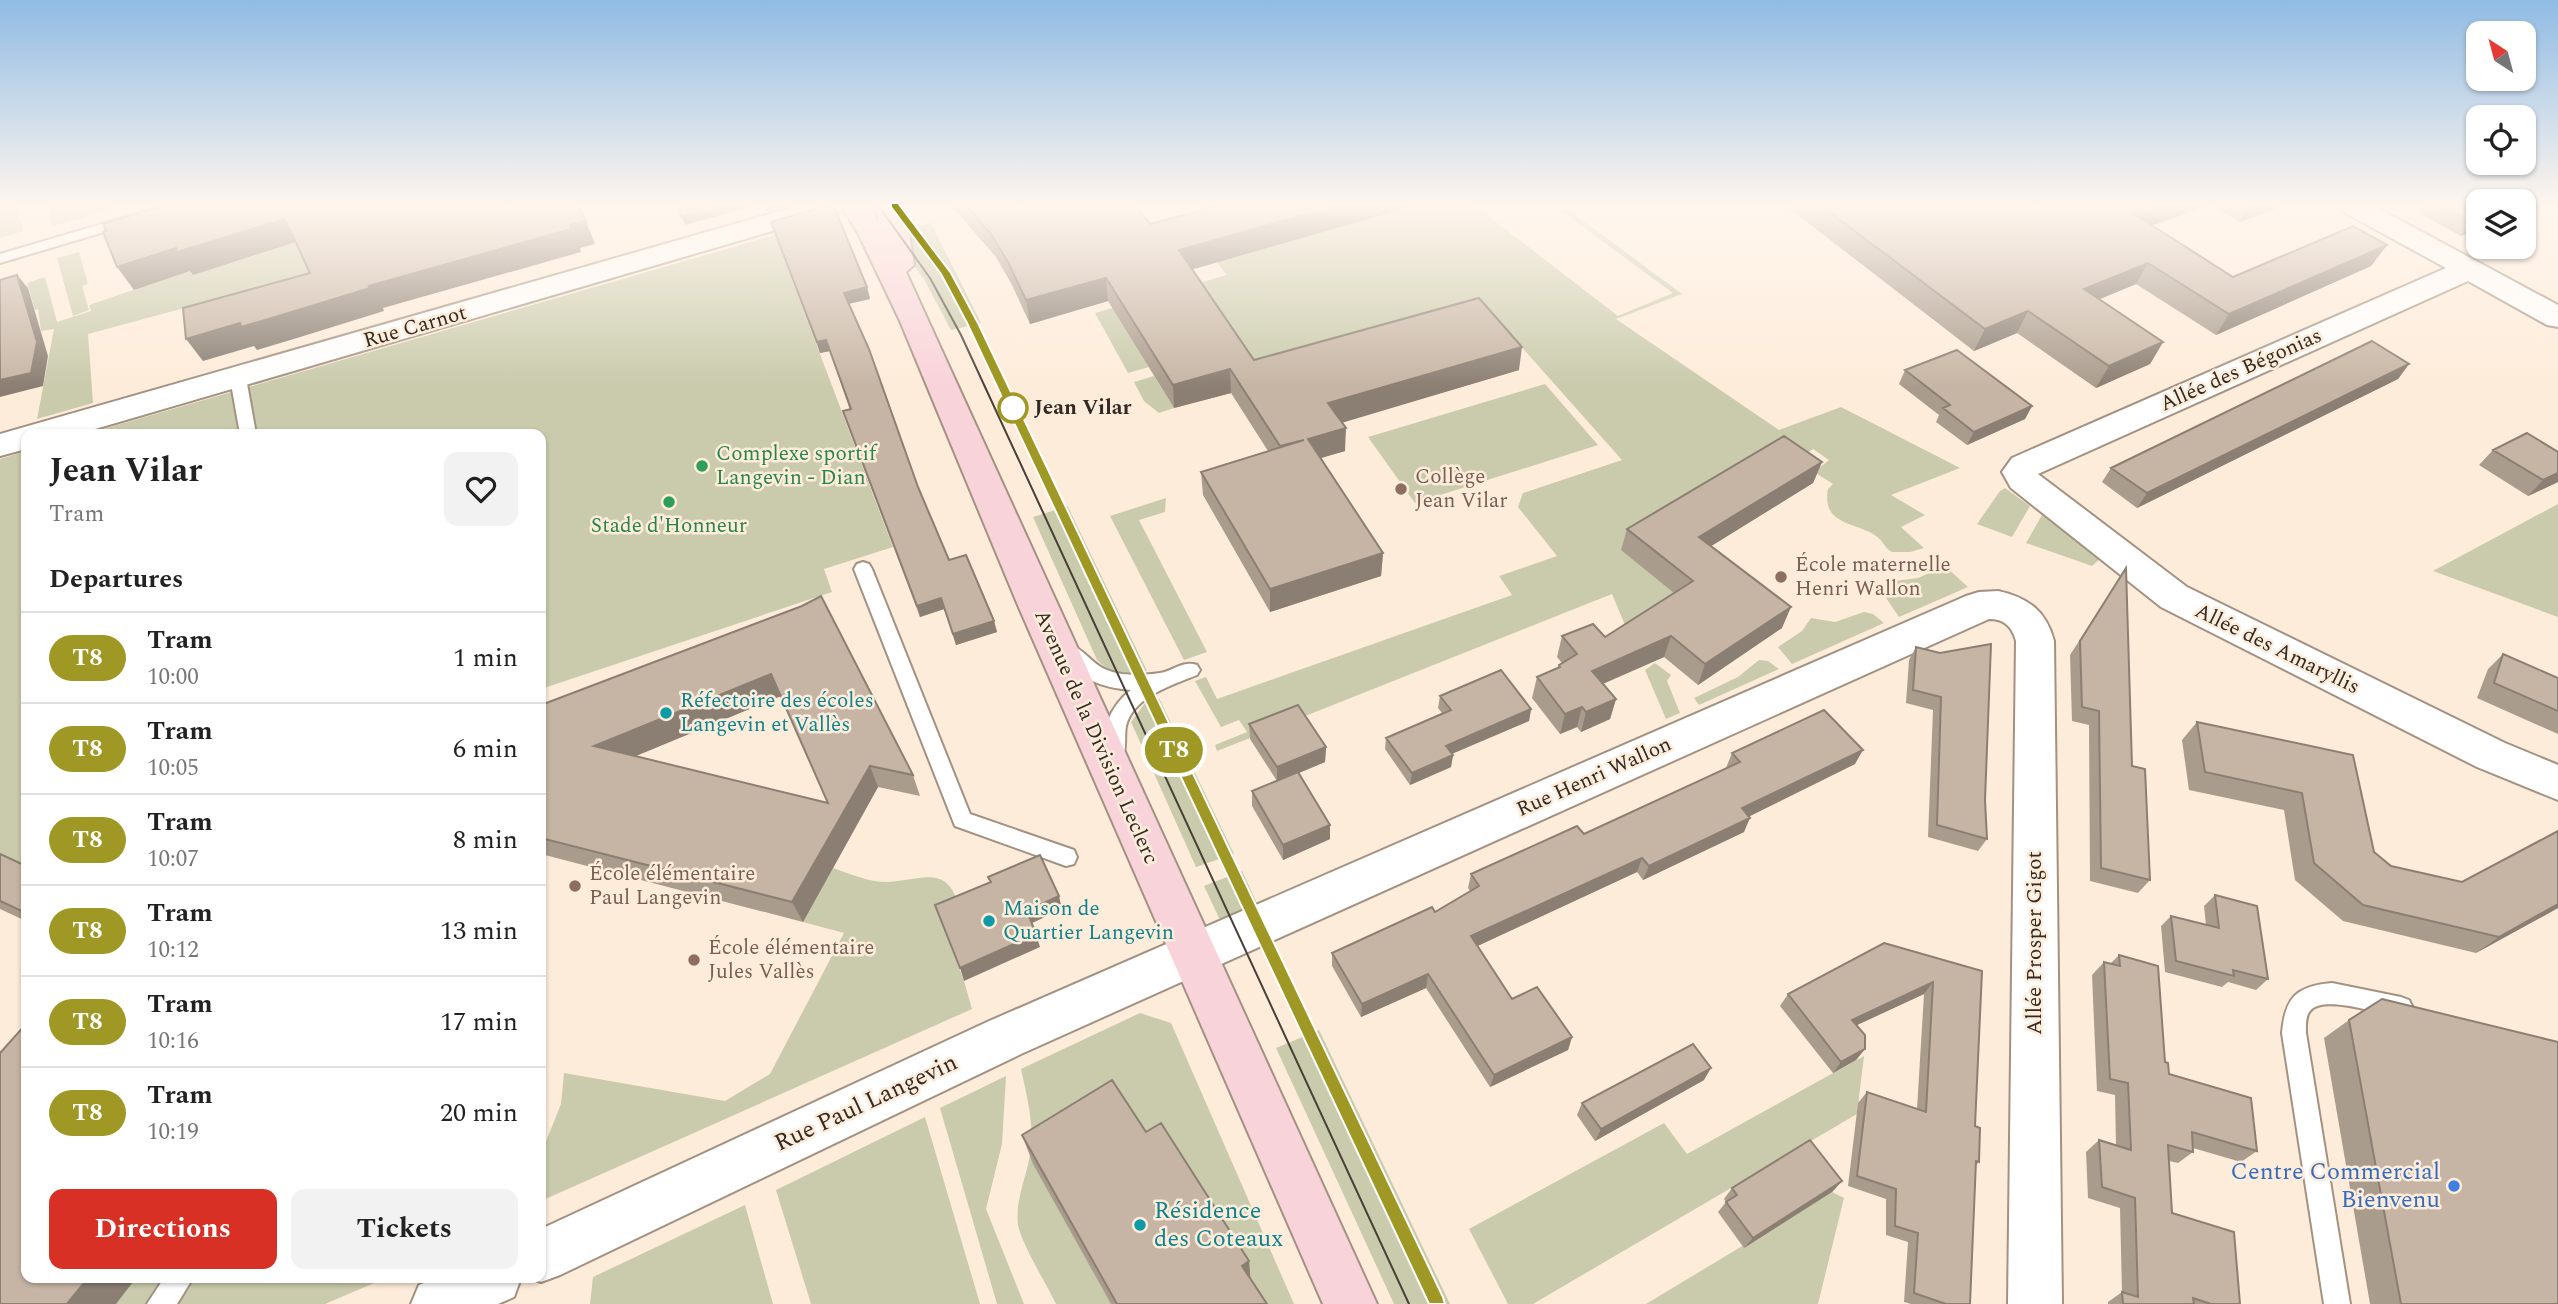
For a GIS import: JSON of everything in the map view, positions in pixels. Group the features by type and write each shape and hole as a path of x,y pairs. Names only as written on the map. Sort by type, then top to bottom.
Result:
{"street":[{"name":"Rue Carnot","path":"57,429 622,266"},
{"name":"Avenue de la Division Leclerc","path":"888,266 915,321 1036,603 1350,1304"},
{"name":"Avenue de la Division Leclerc","path":"900,266 915,321"},
{"path":"2463,266 2558,318"},
{"name":"Allée des Bégonias","path":"2020,476 2021,469 2035,461 2469,269"},
{"path":"0,445 21,439"},
{"name":"Allée des Amaryllis","path":"2020,476 2118,556 2174,597 2491,754 2558,783"},
{"name":"Rue Henri Wallon","path":"1192,954 1979,606 1996,604"},
{"name":"Allée Prosper Gigot","path":"1996,604 2013,609 2028,620 2033,627 2035,640 2035,1304"},
{"name":"Rue Paul Langevin","path":"546,1254 922,1076 1192,954"},
{"path":"438,1304 484,1283"}],"lane":[{"path":"238,378 247,429"},
{"path":"863,569 962,820 1066,857"},
{"path":"1036,603 1052,613 1071,655 1083,667 1098,676 1142,683 1170,677"},
{"path":"1133,820 1136,802 1115,752 1112,733 1117,718 1130,701 1145,689 1190,670"},
{"path":"2337,1304 2294,1033 2295,1010 2300,1003 2316,993 2337,993 2425,1014"},
{"path":"160,1304 176,1283"}],"green space":[{"path":"59,266 83,266 88,284 82,286 89,310 73,316"},
{"path":"159,266 341,266 88,334 93,403 37,419 54,329 41,331 38,309 35,310 27,283 45,277 57,322 91,311 89,305 163,280"},
{"name":"Stade d'Honneur","path":"668,266 787,266 893,547 824,569 832,592 546,687 546,429 103,429"},
{"path":"914,266 952,266 981,323 951,330"},
{"path":"1220,266 1553,266 1618,316 1673,293 1636,266 1644,266 1682,294 1616,319 1779,430 1841,407 1960,468 1891,495 1925,515 1901,527 1924,548 1910,552 1892,552 1876,536 1842,521 1830,510 1827,501 1828,489 1833,484 1814,472 1829,460 1813,449 1789,466 1622,550 1686,602 1630,637 1612,594 1217,751 1215,745 1247,732 1239,720 1221,727 1195,681 1206,677 1217,699 1512,595 1499,576 1557,556 1518,507 1523,493 1622,460 1509,333 1291,373 1131,337 1149,367 1128,373 1095,313 1227,275"},
{"path":"1154,376 1174,408 1159,413 1144,401 1134,382"},
{"path":"1545,384 1598,445 1415,503 1368,437"},
{"path":"21,453 21,874 0,863 0,459"},
{"path":"2005,488 2030,506 2012,537 1977,524 2000,491"},
{"path":"1166,498 1165,512 1139,520 1207,652 1184,660 1110,516"},
{"path":"2558,504 2558,617 2433,571"},
{"path":"1068,506 1147,671 1120,672 1097,660 1033,517"},
{"path":"2042,515 2101,558 2092,566 2026,543"},
{"path":"1945,566 1968,587 1899,617 1882,592 1887,582 1918,578"},
{"path":"1864,612 1873,614 1884,623 1792,664 1778,647 1802,631 1811,618 1835,622"},
{"path":"1759,660 1768,661 1779,669 1699,705 1694,698 1738,677"},
{"path":"1655,663 1671,675 1667,681 1680,713 1666,719 1645,670"},
{"path":"1159,698 1234,854 1196,867 1131,722 1145,703"},
{"path":"833,868 880,882 938,878 952,890 957,901 940,919 972,1009 546,1199 546,1142 561,1104 564,1073 725,1101 770,1074 844,933 803,922"},
{"path":"1242,871 1261,912 1238,918 1219,918 1204,886"},
{"path":"1140,1013 1171,1023 1294,1304 1056,1304 1018,1225 1018,1207 1030,1155 1032,1133 1021,1069"},
{"path":"1319,1030 1450,1304 1394,1304 1276,1048"},
{"path":"1864,1056 1857,1114 1533,1304 1508,1304 1469,1229 1664,1123 1687,1154"},
{"path":"0,1073 21,1239 21,1283 374,1283 325,1304 0,1304"},
{"path":"1006,1076 1002,1144 986,1209 1024,1304 997,1304 940,1108"},
{"path":"925,1117 980,1304 811,1304 776,1190"},
{"path":"1832,1192 1844,1198 1818,1304 1646,1304"},
{"path":"745,1205 773,1304 590,1304 593,1277"}],"building":[{"path":"307,266 440,266 241,327 240,323 186,339 183,308 310,273"},
{"path":"788,266 858,266 867,287 844,293 869,349 918,487 949,560 966,555 994,621 953,634 941,598 917,606 843,411 851,409 826,340 817,342"},
{"path":"1010,266 1190,266 1254,360 1479,298 1522,347 1328,403 1346,428 1308,439 1383,553 1270,589 1201,472 1304,440 1280,446 1230,369 1173,385 1106,278 1026,300"},
{"path":"1901,266 2141,266 2084,289 2163,342 2109,366 2028,311 1985,329"},
{"path":"2153,266 2215,266 2233,277 2259,266 2339,266 2229,314"},
{"path":"17,275 37,342 31,373 0,380 0,280"},
{"path":"2372,341 2409,364 2147,493 2111,468"},
{"path":"1957,350 2032,406 1974,432 1943,408 1950,405 1905,370"},
{"path":"2527,433 2558,452 2558,473 2543,480 2493,450"},
{"path":"1784,436 1822,462 1699,537 1791,607 1705,664 1671,636 1592,671 1616,699 1586,712 1582,707 1565,714 1537,677 1560,667 1559,665 1577,654 1562,636 1593,624 1605,637 1693,581 1627,529"},
{"path":"2126,568 2132,766 2145,769 2150,880 2101,868 2099,711 2082,707 2080,641"},
{"path":"821,596 913,775 870,766 792,902 546,839 546,703 802,606","holes":["771,674 828,803 594,746"]},
{"path":"1991,644 1985,800 1987,839 1937,825 1941,697 1913,690 1916,647 1940,653"},
{"path":"2503,654 2558,678 2558,711 2494,683"},
{"path":"1501,670 1531,709 1446,746 1453,755 1412,773 1386,738 1451,710 1440,696"},
{"path":"1298,705 1326,747 1277,767 1249,724"},
{"path":"1824,710 1863,750 1742,808 1750,818 1649,866 1642,858 1471,936 1512,999 1537,987 1572,1037 1494,1075 1428,974 1362,1004 1332,953 1432,907 1435,912 1479,886 1471,874 1577,826 1584,834 1740,762 1732,753"},
{"path":"2197,722 2353,755 2374,852 2391,866 2462,882 2558,831 2558,904 2499,937 2363,905 2314,863 2302,793 2205,772"},
{"path":"1298,772 1330,825 1283,845 1252,791"},
{"path":"0,854 21,864 21,911 0,901"},
{"name":"Maison de Quartier Langevin","path":"1040,855 1059,896 1027,911 1036,934 960,968 935,905 991,882 988,877"},
{"path":"2215,895 2257,906 2268,979 2233,970 2234,976 2176,961 2171,916 2219,928"},
{"path":"1884,943 1982,971 1975,1126 1980,1128 1979,1162 1976,1161 1970,1304 1946,1304 1914,1293 1918,1233 1895,1226 1896,1189 1857,1176 1867,1092 1926,1112 1933,982 1852,1020 1865,1035 1865,1049 1841,1062 1788,994"},
{"path":"2119,955 2158,966 2165,1062 2168,1063 2169,1074 2251,1098 2257,1151 2192,1132 2193,1152 2168,1145 2172,1213 2234,1232 2240,1304 2211,1304 2193,1298 2194,1304 2123,1304 2122,1292 2138,1297 2135,1198 2102,1187 2099,1140 2131,1150 2128,1083 2110,1079 2104,962 2120,966"},
{"name":"Centre Commercial Bienvenu","path":"2382,999 2558,1042 2558,1304 2401,1304 2349,1020"},
{"path":"21,1030 21,1283 84,1283 67,1304 0,1304 0,1053"},
{"path":"1693,1044 1711,1068 1601,1129 1582,1103"},
{"name":"Résidence des Coteaux","path":"1112,1080 1146,1132 1161,1123 1249,1261 1242,1266 1267,1304 1117,1304 1022,1135"},
{"path":"1810,1140 1842,1181 1753,1238 1726,1202 1737,1195 1732,1188"}],"tram line":[{"path":"921,266 961,335 1409,1304"},
{"path":"941,266 973,323 1436,1304"},
{"name":"T8","path":"941,266 973,323 1256,928 1436,1304"}],"place":[{"name":"Jean Vilar","path":"1013,408"},
{"name":"Complexe sportif Langevin - Dian","path":"702,466"},
{"name":"Collège Jean Vilar","path":"1401,489"},
{"name":"Stade d'Honneur","path":"669,502"},
{"name":"École maternelle Henri Wallon","path":"1781,577"},
{"name":"Réfectoire des écoles Langevin et Vallès","path":"666,713"},
{"name":"École élémentaire Paul Langevin","path":"575,886"},
{"name":"Maison de Quartier Langevin","path":"989,921"},
{"name":"École élémentaire Jules Vallès","path":"694,960"},
{"name":"Centre Commercial Bienvenu","path":"2454,1186"},
{"name":"Résidence des Coteaux","path":"1140,1225"}]}
